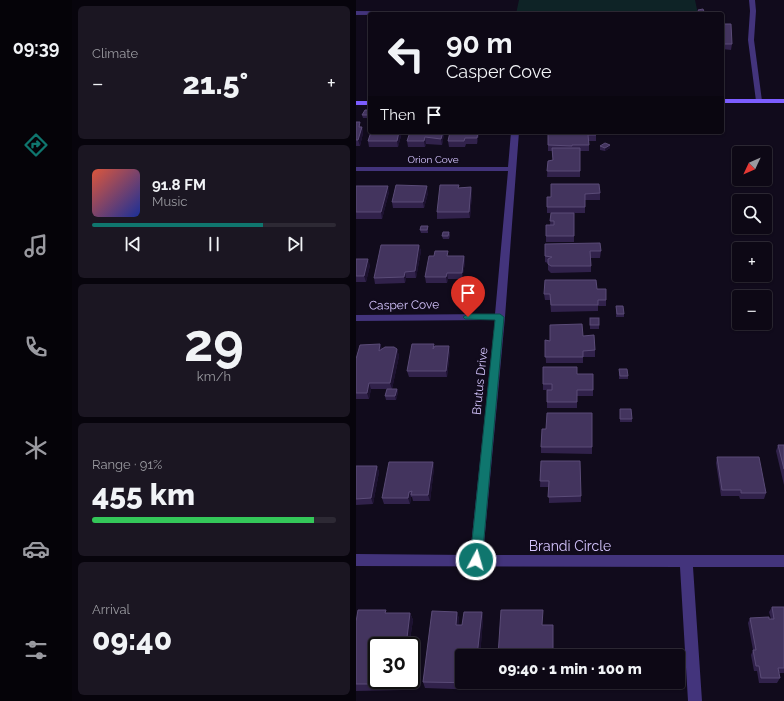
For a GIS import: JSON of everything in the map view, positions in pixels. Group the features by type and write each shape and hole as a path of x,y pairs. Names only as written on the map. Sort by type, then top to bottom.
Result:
{"street":[{"path":"752,0 753,11 751,40 759,101"},
{"path":"356,13 368,13"},
{"path":"724,100 784,101"},
{"path":"356,103 368,103"},
{"name":"Brutus Drive","path":"476,560 500,317 515,134"},
{"name":"Orion Cove","path":"356,169 511,169"},
{"name":"Casper Cove","path":"356,318 500,317"},
{"name":"Brandi Circle","path":"356,560 784,561"},
{"path":"686,561 694,701"}],"green space":[{"path":"519,0 695,0 698,12 516,12"}],"building":[{"path":"703,9 704,12 699,12 698,10"},
{"path":"724,24 731,24 732,44 724,44"},
{"path":"365,110 368,110 368,115 362,115"},
{"path":"356,122 360,122 359,127 362,127 358,140 356,140"},
{"path":"370,134 399,134 397,141 368,141"},
{"path":"409,134 442,134 441,139 425,137 424,141 407,141"},
{"path":"450,134 478,134 477,138 465,138 464,141 448,141"},
{"path":"548,134 596,134 588,135 589,145 548,145"},
{"path":"605,143 610,145 605,148 600,146"},
{"path":"552,148 580,148 580,171 547,171 548,161 553,160"},
{"path":"551,184 599,184 600,193 585,194 585,207 547,207 547,197 551,197"},
{"path":"396,185 427,186 423,202 392,202"},
{"path":"440,185 459,185 458,188 471,187 469,212 437,212"},
{"path":"356,186 388,186 381,212 356,212"},
{"path":"551,213 574,213 574,236 546,236 546,225 554,225 554,221 550,221"},
{"path":"421,226 428,226 427,230 420,230"},
{"path":"443,232 449,232 448,236 442,236"},
{"path":"600,243 601,251 590,251 591,266 551,266 548,264 548,259 552,257 545,256 545,244"},
{"path":"381,245 419,245 415,271 405,272 404,277 374,278"},
{"path":"435,251 448,251 447,256 464,256 462,273 447,273 446,277 425,277 429,256 434,256"},
{"path":"356,259 368,259 364,276 356,276"},
{"path":"545,280 596,280 597,289 606,289 606,300 598,300 598,305 551,305 550,294 544,294"},
{"path":"616,306 623,306 624,314 617,314"},
{"path":"590,318 599,318 599,325 590,325"},
{"path":"582,324 583,336 594,335 595,350 583,351 583,357 545,357 545,340 550,341 550,325"},
{"path":"380,344 379,351 385,347 394,347 397,349 390,383 369,383 367,393 356,393 356,359 360,345"},
{"path":"412,344 434,344 433,349 435,346 449,346 446,371 407,371"},
{"path":"543,367 577,367 577,374 593,374 593,390 577,390 577,402 547,402 547,390 552,390 552,384 543,384"},
{"path":"619,369 627,369 628,376 620,376"},
{"path":"387,389 397,389 395,396 385,396"},
{"path":"620,409 631,409 632,419 620,419"},
{"path":"547,413 592,413 592,447 541,447 542,429 546,429"},
{"path":"778,445 784,445 784,469"},
{"path":"717,457 759,457 766,493 741,493 741,490 722,490"},
{"path":"541,461 580,461 581,496 548,497 549,481 540,481"},
{"path":"389,462 433,462 428,495 411,495 412,491 409,492 408,498 382,498"},
{"path":"356,466 377,466 371,498 356,499"},
{"path":"772,607 784,607 784,668 778,668 780,678 761,678 759,666 756,666 753,650 756,650 750,618 769,617 769,619 774,619"},
{"path":"358,610 386,610 385,613 410,613 407,637 368,637 368,684 356,684 356,622"},
{"path":"501,610 543,610 542,625 553,625 553,649 498,649"},
{"path":"432,611 457,612 456,625 462,625 464,612 482,612 478,649 455,649 455,683 423,682"}],"route":[{"path":"468,317 500,317 476,560"}]}
